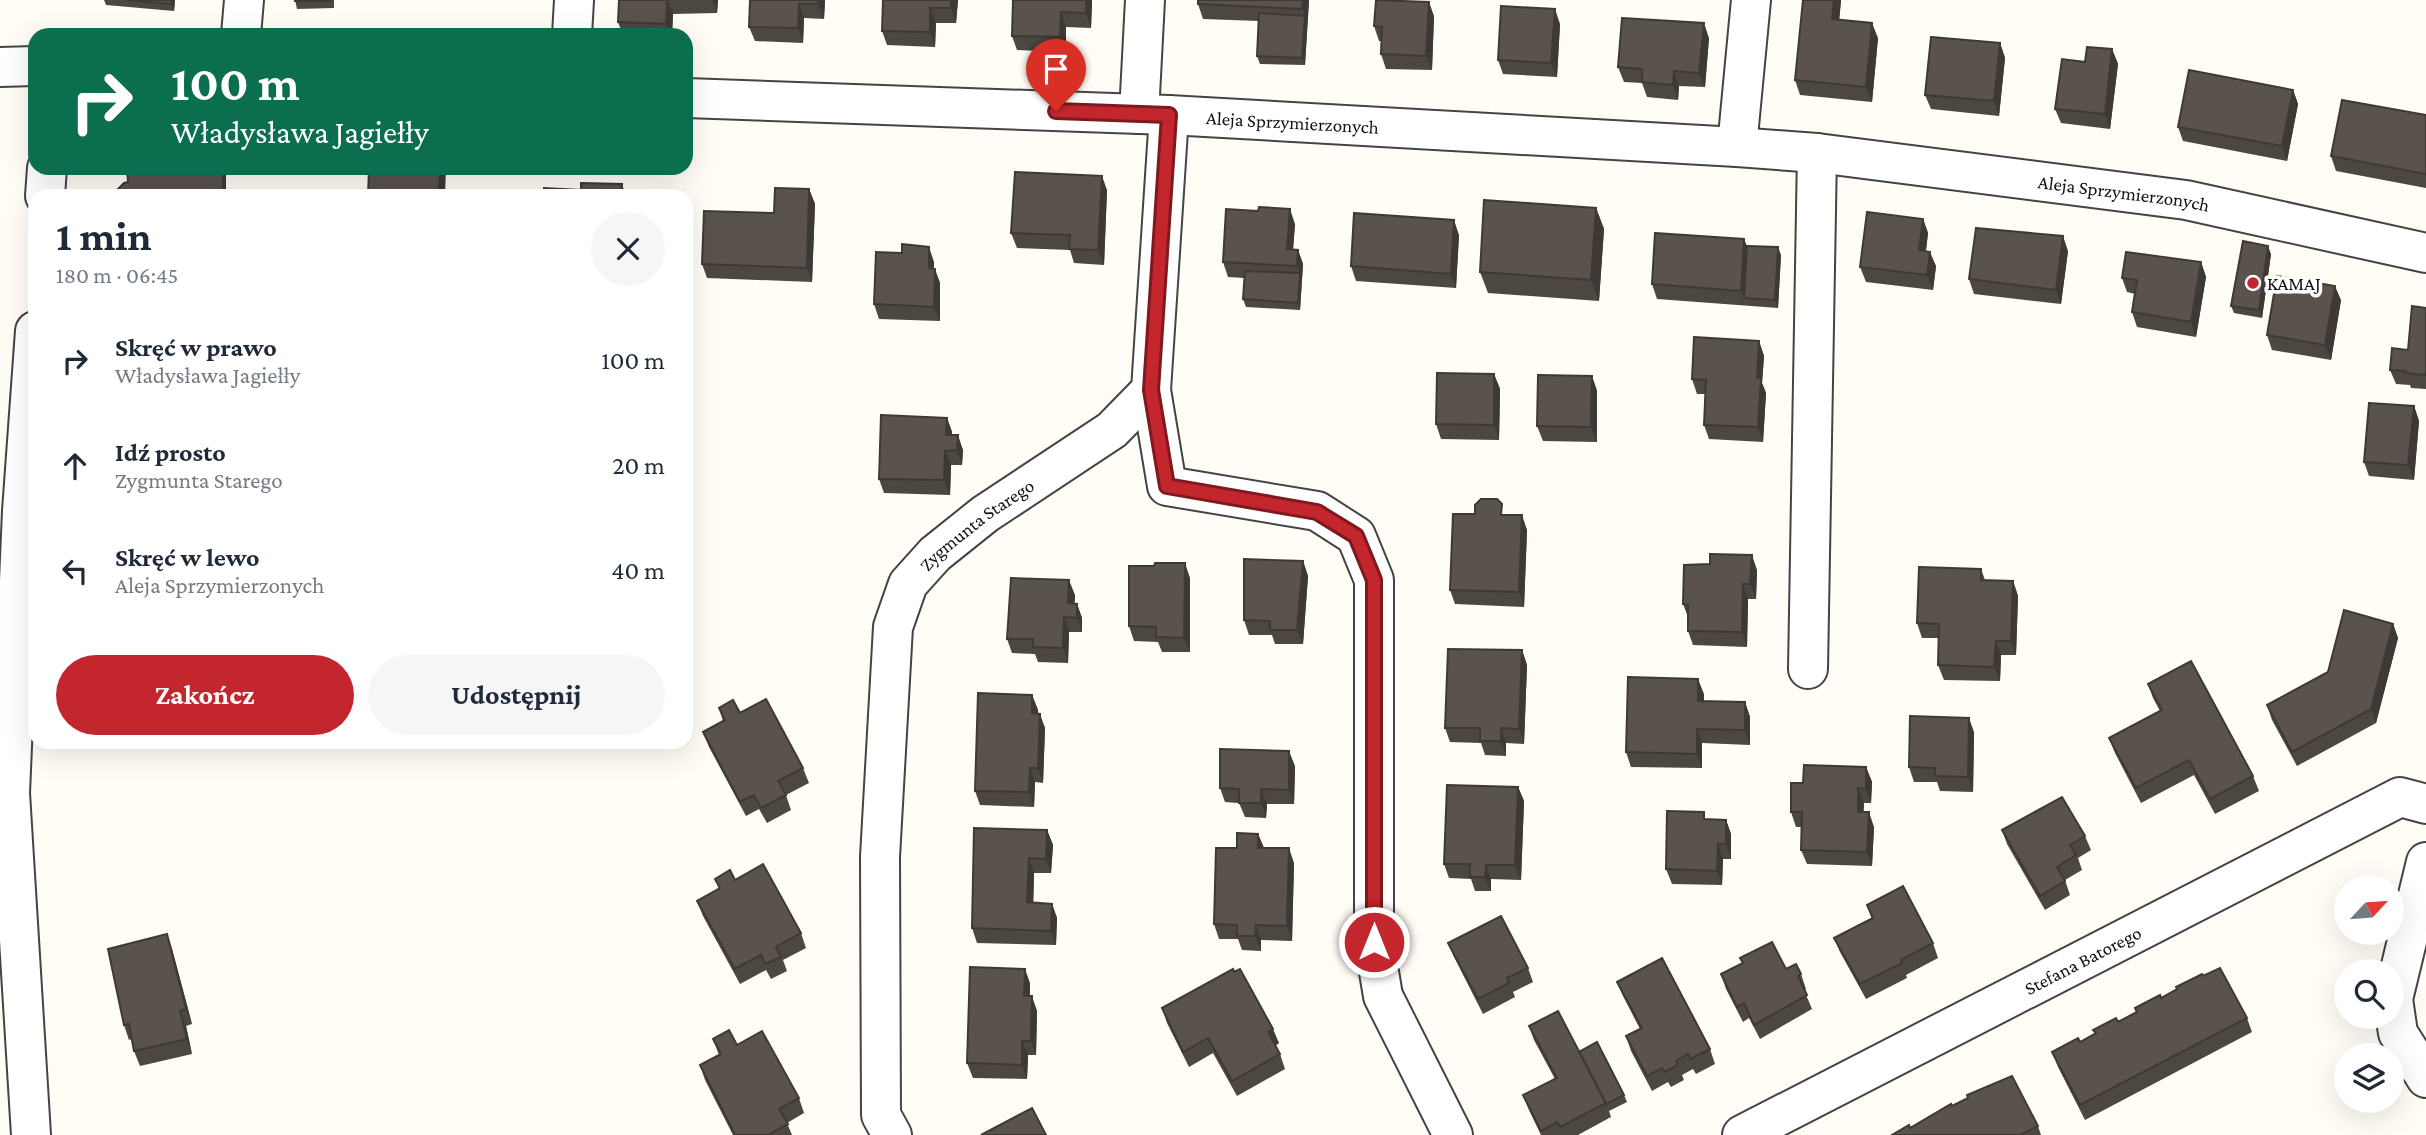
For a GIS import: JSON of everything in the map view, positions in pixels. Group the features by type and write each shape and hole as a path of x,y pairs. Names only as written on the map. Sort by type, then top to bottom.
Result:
{"street":[{"path":"242,28 244,0"},
{"path":"572,28 574,0"},
{"path":"1145,0 1154,115 1151,390 1167,486 1317,512 1356,536 1374,580 1374,942 1383,996 1453,1135"},
{"path":"1737,146 1751,0"},
{"path":"0,67 28,66"},
{"name":"Aleja Sprzymierzonych","path":"693,98 1154,115 1737,146 1817,153 2186,200 2426,253"},
{"path":"1808,669 1817,153"},
{"path":"28,384 11,511 10,793 31,1135"},
{"name":"Zygmunta Starego","path":"884,1128 880,857 893,627 908,584 935,554 985,514 1112,430 1151,390"},
{"name":"Stefana Batorego","path":"1742,1135 2400,797 2426,804"},
{"path":"2426,862 2393,999 2398,1033 2426,1078"}],"building":[{"path":"127,0 172,0 171,4"},
{"path":"331,0 331,1 295,1"},
{"path":"619,0 667,0 666,24 618,22"},
{"path":"750,0 819,0 818,4 799,4 798,28 749,27"},
{"path":"883,0 951,0 951,8 930,8 930,32 882,31"},
{"path":"1013,0 1086,0 1086,13 1061,12 1060,37 1012,36"},
{"path":"1198,0 1303,0 1302,9 1198,4"},
{"path":"1376,0 1429,2 1426,56 1381,54 1382,27 1374,26"},
{"path":"1803,0 1834,0 1832,19 1872,23 1866,87 1795,80"},
{"path":"1501,6 1555,9 1551,63 1498,60"},
{"path":"1259,13 1305,16 1302,58 1257,56"},
{"path":"1622,18 1704,23 1699,73 1674,71 1673,85 1642,82 1642,69 1618,67"},
{"path":"1931,37 2000,43 1994,101 1925,95"},
{"path":"2087,47 2112,49 2105,114 2055,109 2062,59 2085,62"},
{"path":"2189,70 2293,90 2282,146 2178,127"},
{"path":"2342,100 2426,115 2426,174 2331,156"},
{"path":"1015,172 1102,176 1098,250 1069,249 1070,235 1011,233"},
{"path":"128,175 223,175 223,189 118,189 128,182"},
{"path":"369,175 440,175 439,189 368,189"},
{"path":"581,183 622,184 622,189 581,189"},
{"path":"775,188 809,189 807,268 702,264 704,211 774,213"},
{"path":"1484,200 1596,208 1591,280 1480,272"},
{"path":"1259,207 1290,209 1287,249 1298,250 1297,266 1223,262 1226,209 1258,211"},
{"path":"1867,212 1923,219 1919,250 1930,252 1927,275 1860,267"},
{"path":"1354,213 1454,220 1451,274 1351,266"},
{"path":"1976,228 2063,236 2056,290 1969,279"},
{"path":"1655,233 1744,239 1741,291 1652,284"},
{"name":"KAMAJ","path":"2243,241 2268,246 2259,310 2231,306"},
{"path":"902,244 929,247 929,268 935,269 934,307 874,304 876,252 902,253"},
{"path":"1747,246 1778,247 1775,300 1744,298"},
{"path":"2126,252 2201,262 2191,322 2132,312 2137,280 2122,278"},
{"path":"1245,271 1300,273 1298,303 1243,299"},
{"path":"2277,276 2335,286 2325,345 2267,335"},
{"path":"2412,306 2426,308 2426,375 2390,370 2392,348 2408,350"},
{"path":"1694,337 1759,341 1757,378 1761,378 1758,427 1704,425 1706,380 1692,379"},
{"path":"1437,373 1494,374 1494,425 1436,424"},
{"path":"1538,375 1592,376 1591,427 1537,426"},
{"path":"2369,403 2414,406 2408,465 2364,462"},
{"path":"881,415 947,418 946,435 958,435 957,450 945,451 944,480 879,479"},
{"path":"1481,499 1497,499 1502,504 1501,515 1522,515 1519,592 1450,590 1453,514 1475,514 1475,505"},
{"path":"1710,554 1752,555 1750,584 1743,584 1742,632 1688,631 1688,605 1683,604 1684,565 1710,564"},
{"path":"1244,559 1303,561 1297,630 1270,630 1270,621 1244,620"},
{"path":"1155,563 1185,563 1184,638 1156,637 1156,627 1129,626 1129,566 1154,566"},
{"path":"1919,567 1981,569 1981,580 2013,581 2011,641 1996,641 1994,667 1938,665 1939,624 1917,623"},
{"path":"1011,578 1069,580 1068,603 1077,604 1077,618 1064,617 1063,648 1033,647 1033,639 1007,639"},
{"path":"2344,610 2393,624 2371,709 2292,752 2267,705 2328,672"},
{"path":"1448,649 1522,650 1519,729 1501,728 1501,741 1480,741 1480,728 1445,728"},
{"path":"2191,661 2253,776 2210,799 2189,760 2136,788 2109,738 2162,710 2148,684"},
{"path":"1628,677 1698,679 1698,701 1745,702 1745,730 1697,729 1697,754 1626,752"},
{"path":"978,693 1032,695 1032,713 1040,714 1038,768 1030,768 1029,792 975,791"},
{"path":"766,699 803,768 778,781 786,795 761,808 754,795 740,802 703,732 725,720 719,708 733,700 740,713"},
{"path":"1910,716 1969,718 1968,777 1935,776 1935,768 1909,767"},
{"path":"1220,749 1289,751 1289,790 1261,789 1261,803 1239,803 1239,789 1220,788"},
{"path":"1804,765 1866,767 1866,789 1858,788 1858,812 1869,812 1867,852 1801,850 1802,812 1791,812 1791,783 1803,783"},
{"path":"1447,785 1518,787 1515,865 1486,865 1485,877 1470,877 1470,864 1444,864"},
{"path":"2062,797 2085,836 2070,845 2076,855 2057,867 2065,881 2040,896 2002,830"},
{"path":"1667,811 1704,812 1704,819 1726,820 1726,844 1718,844 1717,871 1666,869"},
{"path":"974,828 1047,830 1046,859 1029,858 1027,902 1052,904 1051,931 972,928"},
{"path":"1237,833 1258,834 1258,848 1289,848 1287,926 1256,925 1255,936 1237,936 1237,925 1214,924 1216,848 1237,848"},
{"path":"763,864 801,933 776,947 781,957 765,964 761,955 735,969 697,901 720,888 715,879 730,870 735,880"},
{"path":"1903,886 1933,943 1901,960 1902,963 1860,984 1834,938 1873,918 1867,905"},
{"path":"1501,916 1528,968 1507,978 1509,983 1478,999 1448,943"},
{"path":"167,934 186,1009 180,1011 187,1039 134,1051 129,1024 124,1025 108,949"},
{"path":"1772,942 1786,969 1796,964 1801,974 1798,976 1807,995 1754,1025 1744,1003 1737,1007 1721,974 1743,963 1740,958"},
{"path":"1662,958 1710,1049 1690,1059 1688,1054 1676,1061 1678,1065 1665,1072 1662,1068 1647,1076 1626,1036 1642,1028 1617,982"},
{"path":"970,967 1025,969 1024,996 1032,996 1031,1041 1022,1041 1022,1065 967,1063"},
{"path":"2220,968 2247,1018 2080,1105 2052,1052 2078,1038 2080,1042 2096,1033 2093,1030 2116,1018 2118,1022 2137,1012 2135,1008 2160,995 2161,998 2202,974 2203,976"},
{"path":"1233,969 1234,972 1240,969 1273,1029 1268,1032 1280,1054 1232,1081 1208,1038 1183,1052 1162,1008"},
{"path":"1558,1011 1606,1103 1560,1127 1557,1122 1541,1131 1523,1095 1557,1078 1529,1026"},
{"path":"729,1030 737,1045 762,1031 799,1098 779,1109 788,1124 768,1135 735,1135 700,1065 721,1054 713,1039"},
{"path":"1597,1042 1624,1095 1606,1104 1579,1052"},
{"path":"2012,1076 2038,1126 2020,1135 1892,1135 1968,1098 1967,1095"},
{"path":"1032,1108 1046,1135 981,1135"}],"place":[{"name":"KAMAJ","path":"2253,283"}],"route":[{"path":"1056,111 1169,115 1151,390 1167,486 1317,512 1356,536 1374,580 1374,942"}]}
